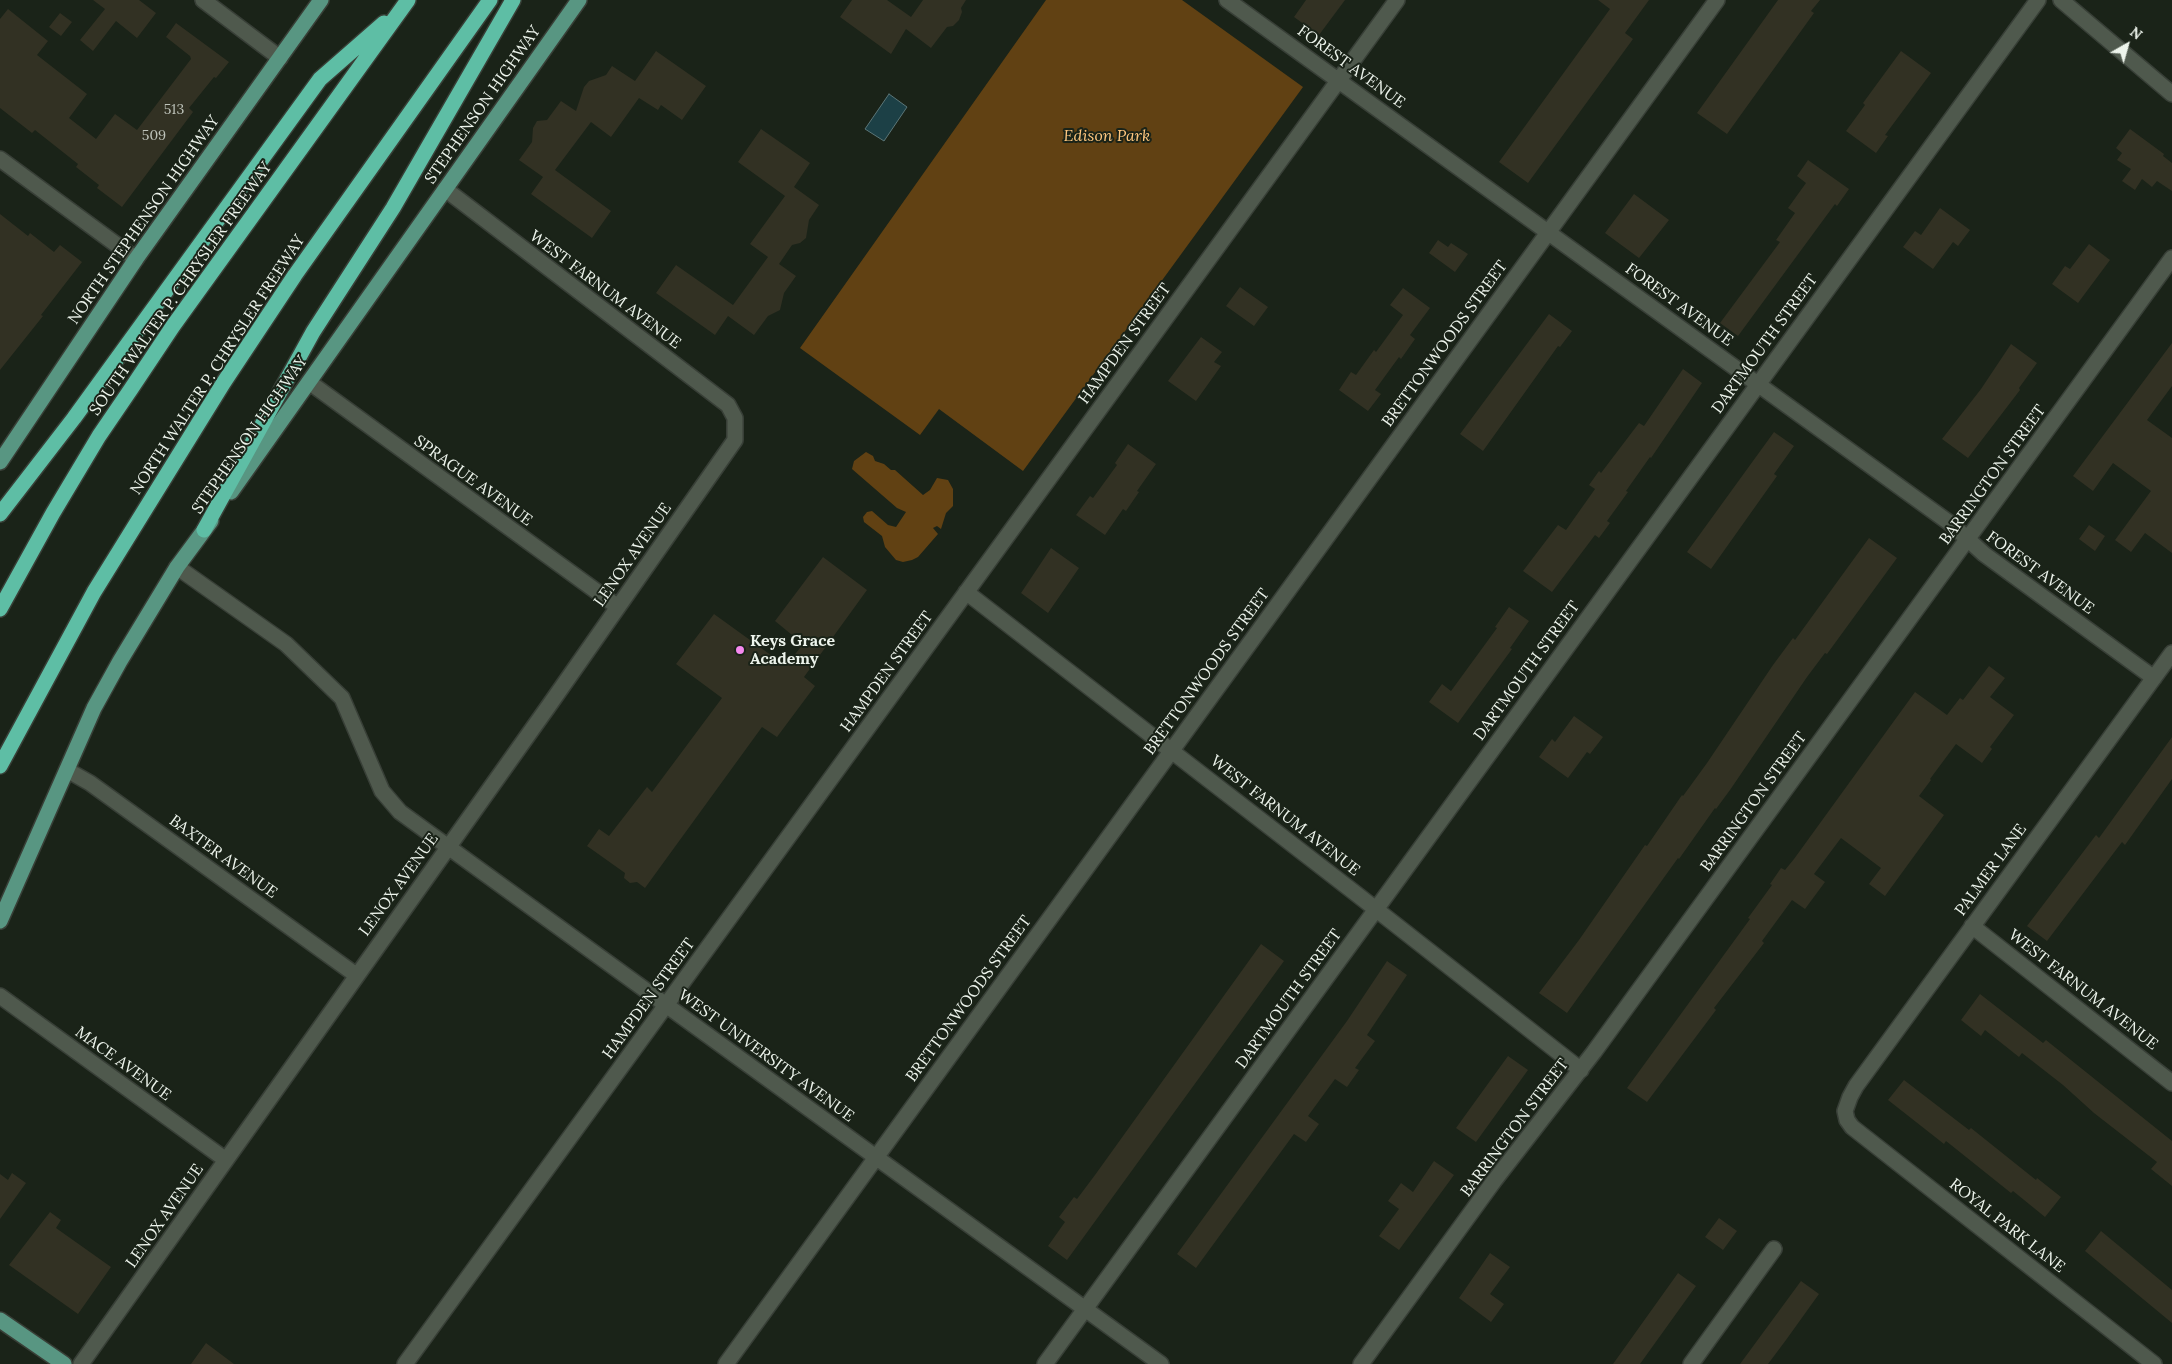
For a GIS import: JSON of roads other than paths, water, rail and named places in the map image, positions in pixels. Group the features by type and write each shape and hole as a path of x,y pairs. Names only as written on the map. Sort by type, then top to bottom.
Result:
{"highway":[{"name":"NORTH WALTER P. CHRYSLER FREEWAY","path":"0,766 94,592 219,390 295,275 490,0"},
{"path":"204,530 313,332 393,208 512,0"},
{"path":"0,514 74,418 320,79 406,3"},
{"name":"SOUTH WALTER P. CHRYSLER FREEWAY","path":"0,609 53,513 99,436 179,318 406,3"}],"main road":[{"name":"NORTH STEPHENSON HIGHWAY","path":"0,462 4,443 321,0"},
{"name":"STEPHENSON HIGHWAY","path":"0,921 94,708 120,661 177,568 579,0"},
{"path":"0,1320 64,1364"}],"street":[{"path":"204,0 280,58"},
{"name":"FOREST AVENUE","path":"1227,0 1951,524 1984,554 2154,678"},
{"name":"HAMPDEN STREET","path":"405,1364 1397,0"},
{"name":"BRETTONWOODS STREET","path":"726,1364 1717,0"},
{"name":"DARTMOUTH STREET","path":"1045,1364 2038,0"},
{"path":"2061,0 2172,94"},
{"path":"0,159 136,258"},
{"name":"WEST FARNUM AVENUE","path":"445,189 728,406 736,423"},
{"name":"BARRINGTON STREET","path":"1361,1364 1494,1181 1581,1070 2172,258"},
{"name":"SPRAGUE AVENUE","path":"309,382 618,608"},
{"name":"LENOX AVENUE","path":"81,1364 732,445 737,432 736,423"},
{"name":"WEST UNIVERSITY AVENUE","path":"177,568 286,644 342,698 382,791 400,812 1161,1364"},
{"name":"WEST FARNUM AVENUE","path":"966,592 1581,1070"},
{"name":"PALMER LANE","path":"1845,1112 1856,1086 2172,653"},
{"name":"BAXTER AVENUE","path":"67,770 90,783 356,975"},
{"name":"WEST FARNUM AVENUE","path":"1972,926 2172,1083"},
{"name":"MACE AVENUE","path":"0,996 226,1160"},
{"name":"ROYAL PARK LANE","path":"1845,1112 1847,1120 1852,1127 2154,1364"},
{"path":"1691,1364 1774,1249"}],"water":[{"path":"889,94 907,107 884,141 865,129"}],"place":[{"name":"Keys Grace Academy","path":"740,650"}],"park label":[{"name":"Edison Park","path":"1107,136"}]}
